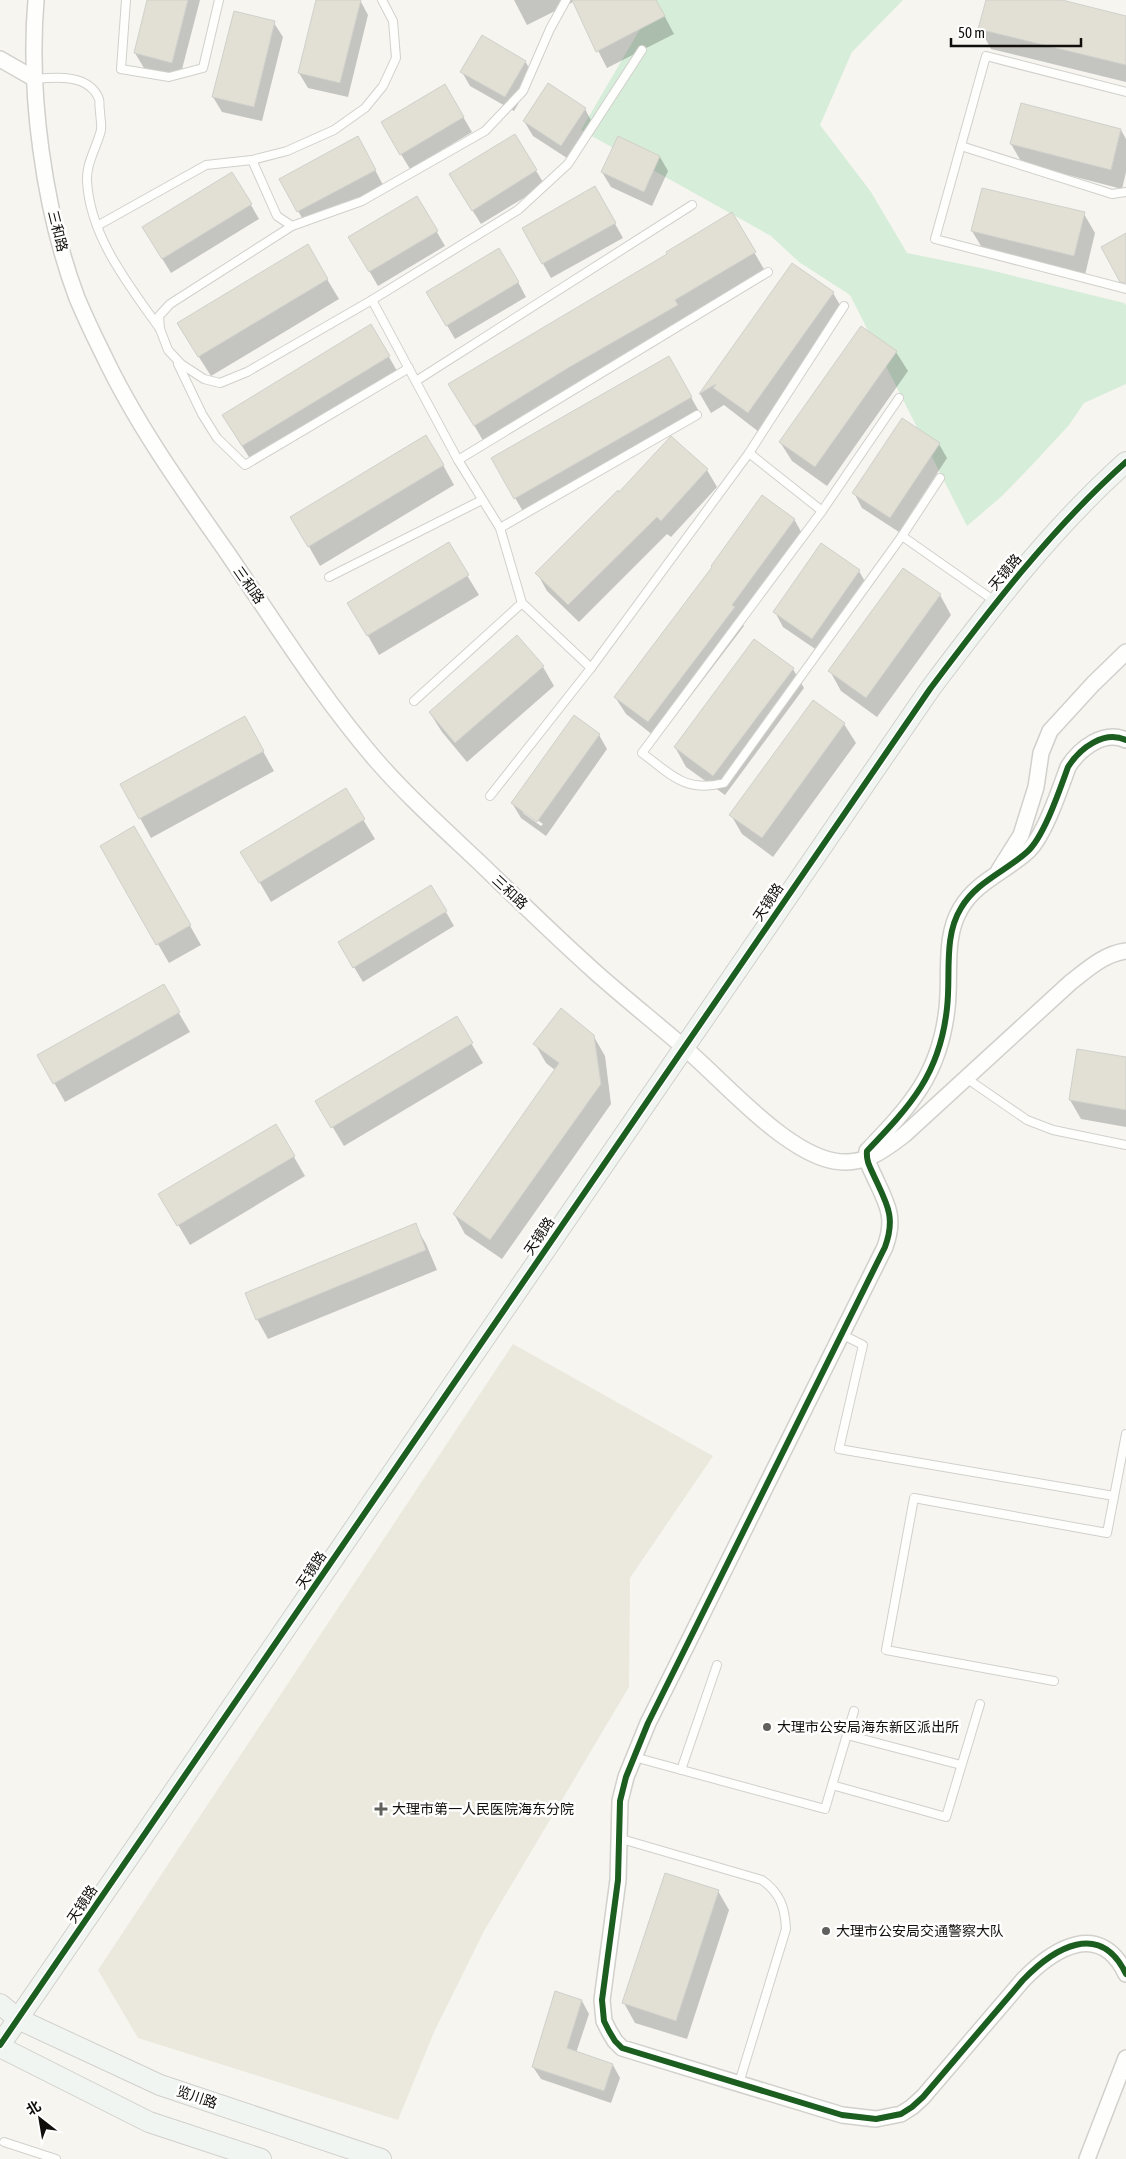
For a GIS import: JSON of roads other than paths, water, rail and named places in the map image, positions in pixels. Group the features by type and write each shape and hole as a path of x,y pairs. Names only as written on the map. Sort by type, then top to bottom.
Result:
{"street":[{"name":"三和路","path":"36,0 34,28 36,104 44,170 58,232 77,297 109,367 136,417 171,472 325,694 375,759 430,816 585,963 684,1047 759,1117 792,1142 828,1160 849,1163 883,1152 1071,982 1096,962 1118,952 1126,951"},
{"path":"0,59 36,79"},
{"name":"天镜路","path":"0,2046 930,689 996,603 1066,521 1126,462"},
{"path":"997,874 1021,835 1036,787 1041,753 1050,731 1093,684 1126,652"},
{"path":"1126,740 1120,737 1106,737 1096,741 1074,757 1068,767 1041,833 1029,850 983,884 968,898 954,922 950,941 947,1008 938,1053 931,1071 920,1090 868,1151 866,1159 891,1220 890,1232 885,1247 648,1724 626,1777 620,1801 618,1880 602,2000 604,2021 615,2041 622,2048 842,2115 876,2119 901,2114 923,2097 1023,1980 1041,1962 1058,1951 1075,1945 1102,1946 1116,1957 1126,1974"},
{"name":"览川路","path":"0,2004 18,2019 160,2085 381,2159"},
{"path":"0,2046 149,2122 261,2159"},
{"path":"1087,2159 1126,2058"}],"lane":[{"path":"126,0 121,69 170,78 203,68 219,0"},
{"path":"97,226 206,166 252,160 287,151 334,130 365,108 383,86 396,58 393,21 382,0"},
{"path":"160,329 159,316 170,304 292,226 362,201 485,131 523,90 550,29 566,0"},
{"path":"36,79 64,76 88,85 99,100 101,128 92,155 87,180 97,226 106,246 129,285 160,329 168,350 181,364 204,379 220,383 247,372 372,300 518,210 568,164 642,50"},
{"path":"1126,92 986,56 935,239 1126,289"},
{"path":"961,146 1112,194 1126,192"},
{"path":"252,160 277,216 292,226"},
{"path":"416,381 692,205"},
{"path":"458,460 768,272"},
{"path":"372,300 458,460 500,528 522,603 591,668"},
{"path":"490,796 591,668 749,453 844,306"},
{"path":"176,359 202,414 217,438 245,465 409,368"},
{"path":"898,398 822,511 642,753 683,784 709,787 724,783 902,536 940,478"},
{"path":"500,528 697,415"},
{"path":"749,453 822,511"},
{"path":"329,577 482,500"},
{"path":"902,536 996,603"},
{"path":"414,701 522,603"},
{"path":"966,1078 1027,1120 1053,1130 1126,1145"},
{"path":"841,1334 863,1344 839,1449 1114,1496"},
{"path":"1054,1681 886,1650 914,1498 1106,1533 1126,1434"},
{"path":"681,1770 717,1665"},
{"path":"832,1785 946,1817 980,1704"},
{"path":"634,1757 825,1809 854,1711"},
{"path":"847,1735 961,1765"},
{"path":"618,1838 762,1880 773,1888 781,1900 785,1912 786,1929 739,2084"},
{"path":"4,2142 56,2159"}],"place":[{"name":"大理市公安局海东新区派出所","path":"767,1727"},
{"name":"大理市第一人民医院海东分院","path":"381,1809"},
{"name":"大理市公安局交通警察大队","path":"826,1931"}]}
